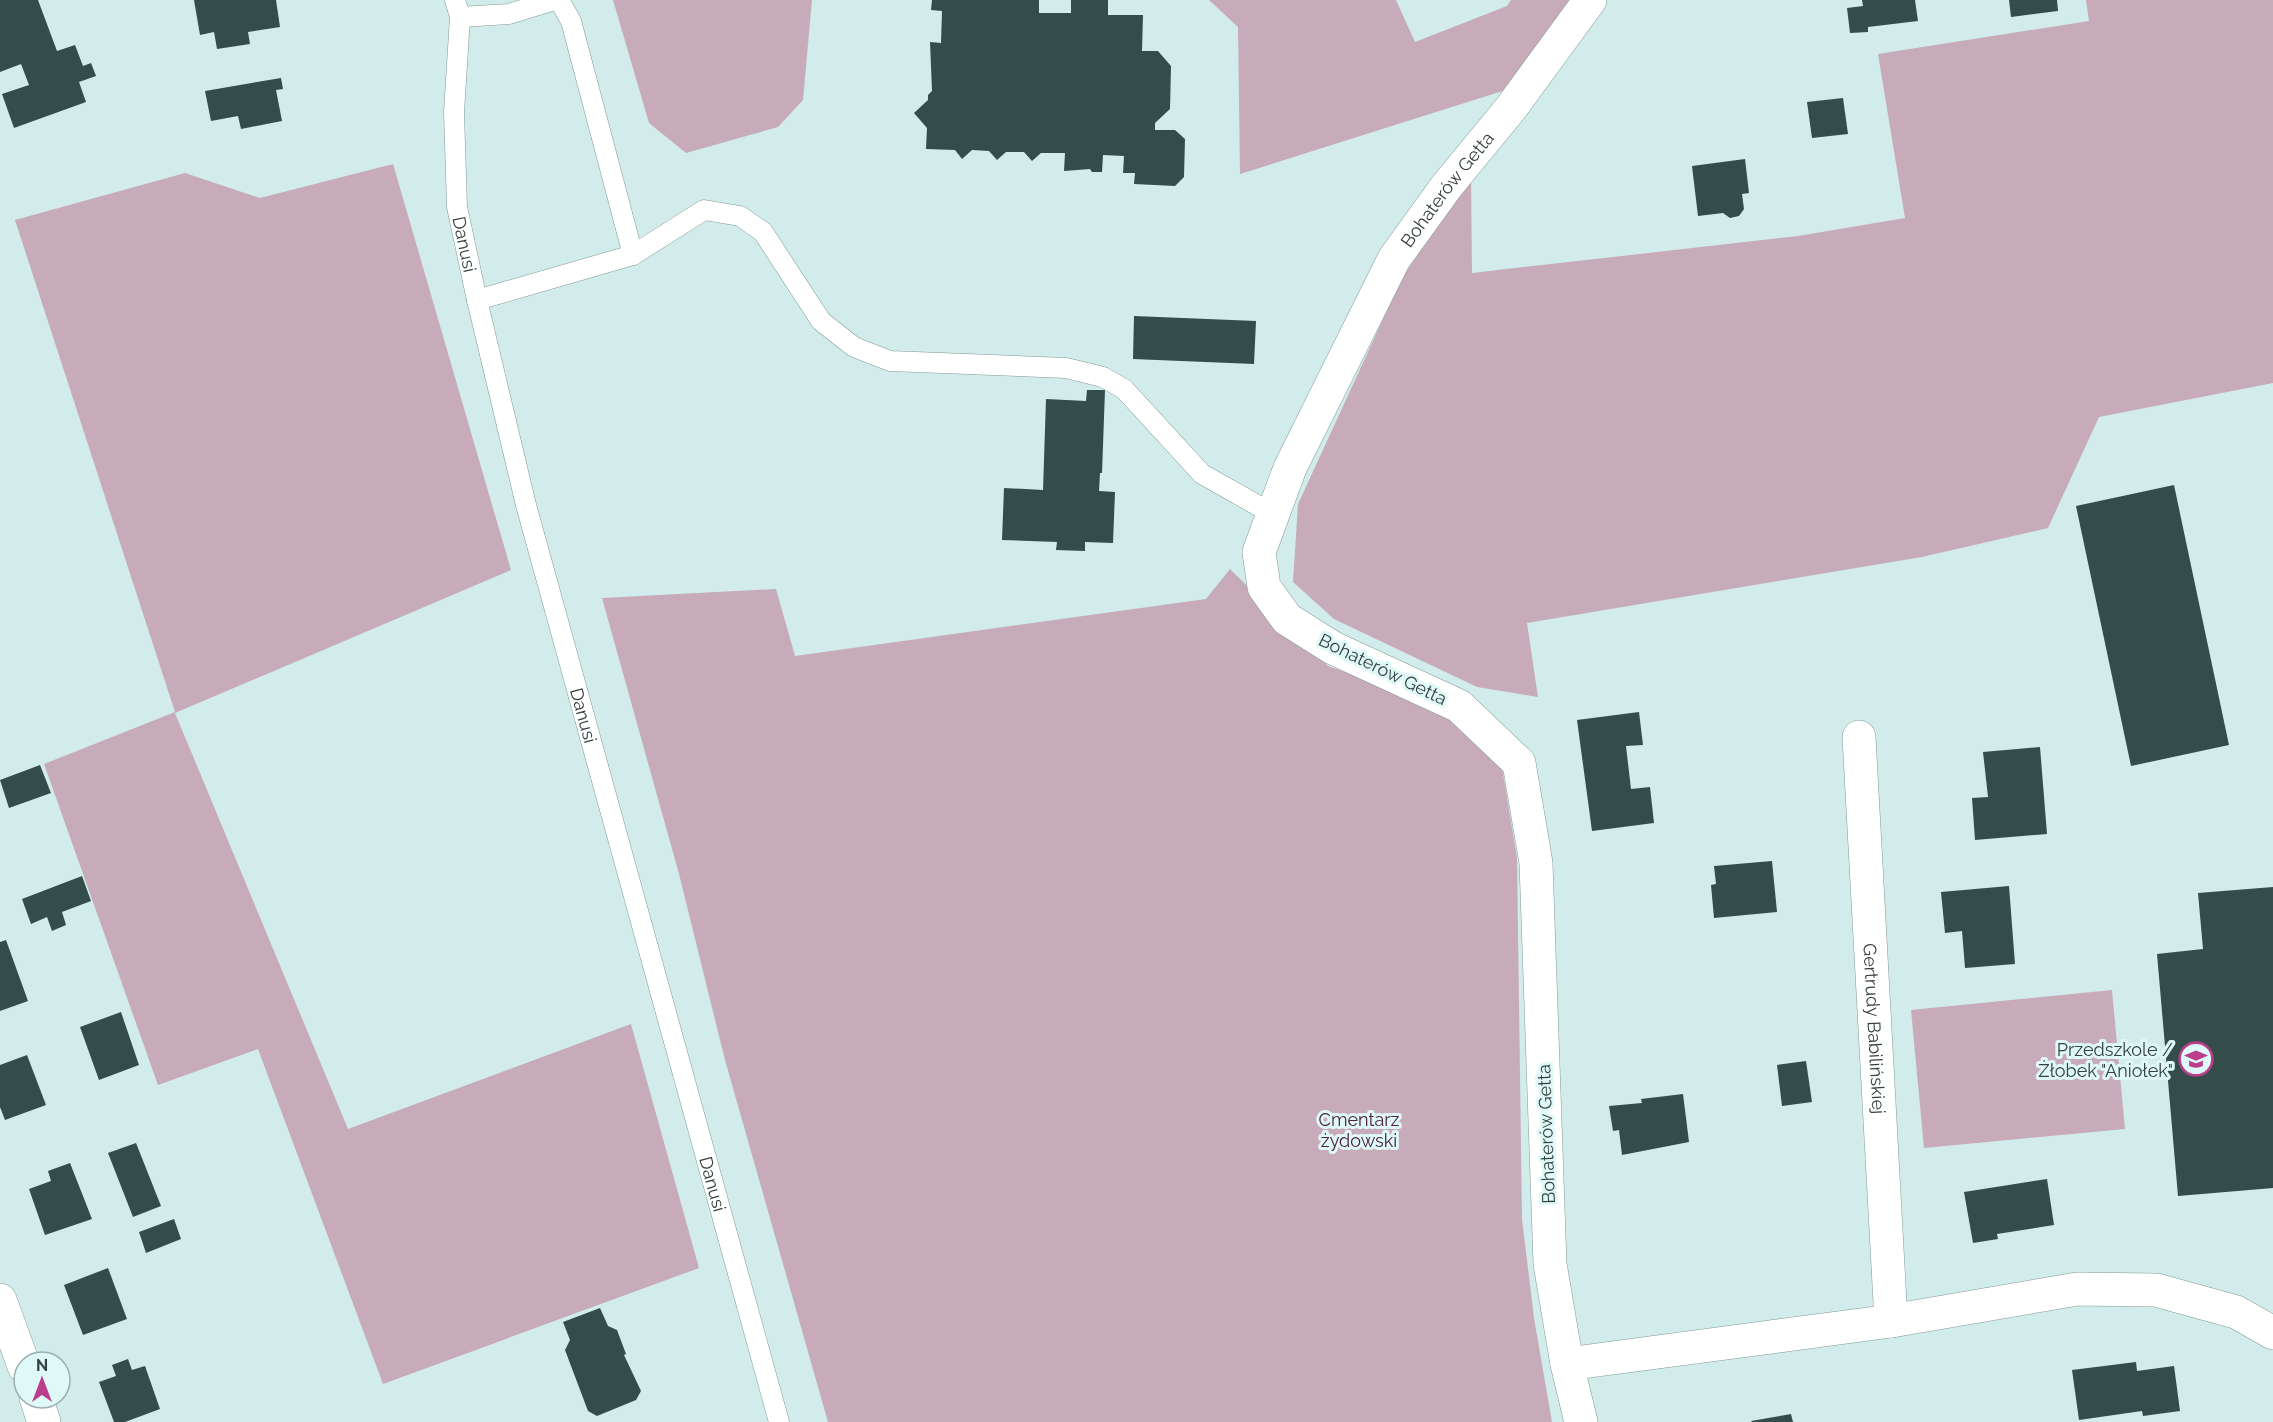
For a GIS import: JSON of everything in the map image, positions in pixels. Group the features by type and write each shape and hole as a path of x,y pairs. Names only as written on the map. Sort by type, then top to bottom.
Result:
{"street":[{"name":"Bohaterów Getta","path":"1581,1422 1567,1365 1550,1264 1536,863 1519,763 1459,706 1333,648 1287,619 1264,587 1259,552 1290,468 1394,259 1446,188 1511,108 1590,0"},
{"name":"Gertrudy Babilińskiej","path":"1858,737 1891,1322"},
{"path":"1567,1365 1891,1322 2077,1289 2156,1290 2236,1312 2273,1333"},
{"path":"0,1300 18,1350"}],"lane":[{"path":"458,8 509,14 555,0"},
{"path":"560,0 571,21 633,255"},
{"name":"Danusi","path":"458,8 454,112 457,207 477,300 526,504 779,1422"},
{"path":"477,300 633,255 704,210 740,216 763,232 822,321 854,347 890,361 1066,368 1103,377 1124,389 1202,474 1272,513"}],"green space":[{"path":"613,0 812,0 803,100 778,127 686,153 649,123"},
{"path":"1209,0 1396,0 1415,42 1507,6 1511,0 1576,0 1512,88 1240,174 1238,27"},
{"path":"2086,0 2273,0 2273,383 2099,417 2048,528 1922,557 1527,623 1538,697 1477,687 1334,619 1293,582 1298,504 1402,278 1471,176 1472,273 1798,236 1905,218 1878,54 2089,21"},
{"path":"393,164 511,570 175,713 348,1129 631,1024 699,1268 383,1384 258,1049 158,1085 44,764 175,712 15,220 185,173 260,198"},
{"name":"Cmentarz żydowski","path":"1230,569 1328,666 1383,686 1447,714 1502,767 1517,858 1522,1219 1534,1318 1552,1422 828,1422 725,1060 679,874 602,598 776,589 795,656 1206,599"},
{"path":"2112,990 2125,1129 1924,1148 1911,1010"}],"building":[{"path":"0,0 38,0 57,51 75,45 83,66 91,63 96,76 79,82 86,102 14,128 2,94 29,85 21,64 0,72"},
{"path":"194,0 276,0 280,27 248,32 250,44 217,49 214,32 200,35"},
{"path":"932,0 1039,0 1039,13 1071,13 1071,0 1108,0 1108,15 1143,15 1142,51 1158,51 1171,66 1170,109 1155,123 1155,130 1175,130 1185,139 1184,177 1175,186 1134,184 1135,173 1123,173 1124,156 1103,155 1102,172 1092,172 1090,169 1064,171 1065,153 1041,153 1032,161 1024,152 1006,152 997,160 989,151 972,150 962,159 955,150 926,149 927,128 914,113 928,100 928,95 932,91 930,42 941,43 942,11 931,10"},
{"path":"1862,0 1915,0 1918,21 1868,27 1868,32 1850,33 1847,8 1863,6"},
{"path":"2009,0 2057,0 2058,11 2011,17"},
{"path":"281,78 283,89 276,90 282,121 241,129 238,116 211,121 205,91"},
{"path":"1843,98 1848,134 1812,138 1807,102"},
{"path":"1745,159 1749,193 1742,194 1744,209 1739,216 1730,218 1723,213 1698,216 1692,166"},
{"path":"1134,316 1256,321 1254,364 1133,359"},
{"path":"1087,390 1105,390 1102,473 1100,473 1099,491 1115,492 1113,543 1085,542 1085,551 1056,550 1057,542 1002,540 1004,488 1043,490 1046,399 1086,401"},
{"path":"2174,485 2229,745 2131,766 2076,506"},
{"path":"1639,712 1643,745 1626,746 1631,789 1650,787 1654,823 1592,831 1577,720"},
{"path":"2040,747 2047,834 1975,840 1972,798 1988,797 1983,752"},
{"path":"40,765 51,793 9,808 0,780"},
{"path":"1772,861 1777,912 1714,918 1711,885 1716,884 1714,866"},
{"path":"82,876 91,901 62,912 66,925 52,931 47,917 31,924 22,899"},
{"path":"2009,886 2015,964 1965,968 1962,931 1945,933 1941,892"},
{"path":"2273,887 2273,1188 2178,1196 2157,954 2203,949 2198,893"},
{"path":"6,940 28,1001 0,1011 0,942"},
{"path":"121,1012 139,1065 99,1080 80,1027"},
{"path":"27,1055 46,1105 5,1120 0,1107 0,1065"},
{"path":"1806,1061 1812,1102 1782,1106 1777,1065"},
{"path":"1683,1094 1689,1142 1622,1155 1619,1130 1613,1131 1609,1106 1642,1103 1641,1099"},
{"path":"136,1143 161,1206 133,1217 108,1153"},
{"path":"70,1163 92,1219 45,1235 29,1189 51,1181 48,1171"},
{"path":"2047,1179 2054,1225 1997,1234 1998,1239 1973,1243 1964,1192"},
{"path":"174,1219 181,1239 146,1253 139,1232"},
{"path":"108,1268 127,1319 83,1335 64,1285"},
{"path":"600,1308 608,1326 617,1330 626,1354 624,1355 641,1391 636,1400 597,1416 588,1411 565,1350 570,1340 563,1322"},
{"path":"128,1359 132,1370 145,1366 160,1409 125,1422 114,1422 99,1382 116,1376 112,1365"},
{"path":"2136,1362 2137,1371 2174,1366 2180,1411 2143,1416 2142,1411 2079,1420 2072,1370"},
{"path":"1791,1414 1793,1422 1751,1421"}],"place":[{"name":"Przedszkole / Żłobek \"Aniołek\"","path":"2196,1059"}]}
